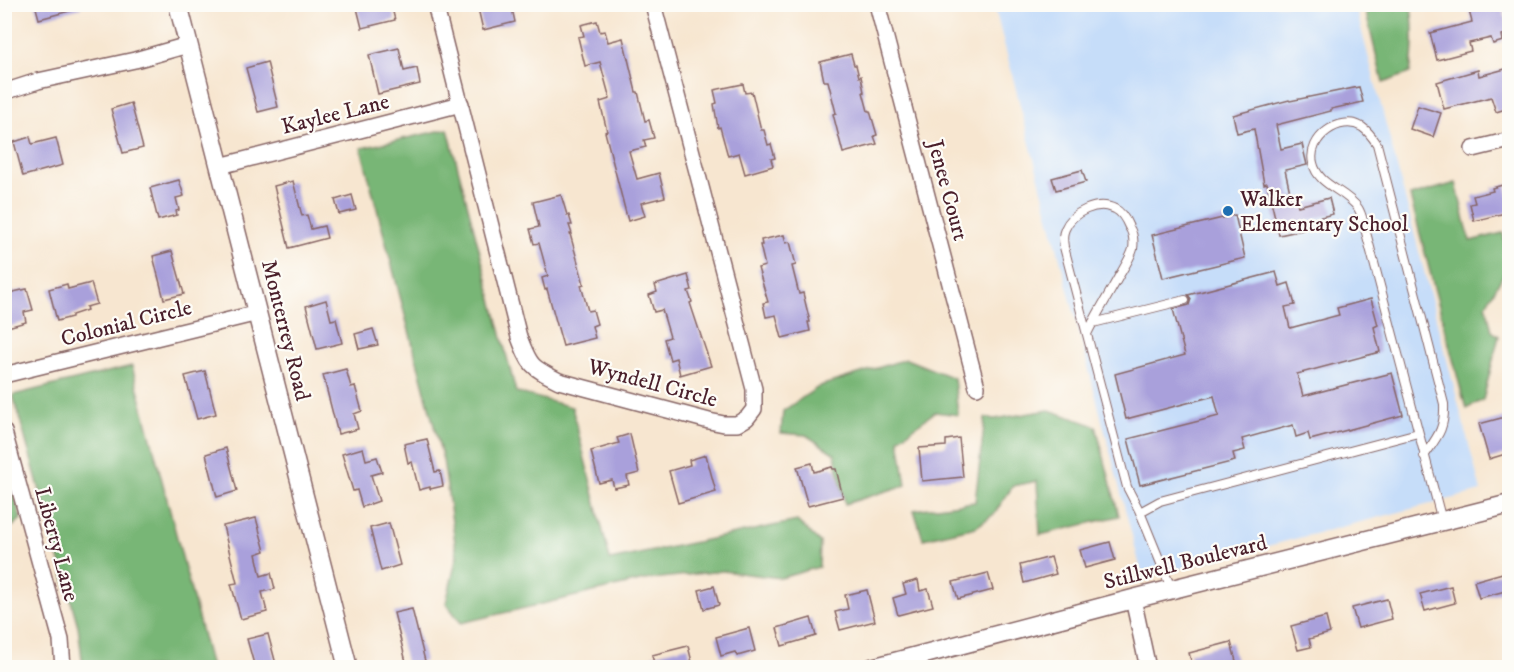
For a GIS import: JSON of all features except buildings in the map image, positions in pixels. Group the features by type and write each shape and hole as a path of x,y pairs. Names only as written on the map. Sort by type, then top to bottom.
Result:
{"street":[{"name":"Monterrey Road","path":"178,4 348,668"},
{"name":"Wyndell Circle","path":"435,4 519,337 531,365 559,381 709,421 737,424 747,418 754,409 754,389 653,4"},
{"name":"Jenee Court","path":"878,4 977,387"},
{"path":"4,92 38,81 135,60 188,45"},
{"name":"Kaylee Lane","path":"220,166 461,104"},
{"path":"1473,149 1509,140"},
{"name":"Colonial Circle","path":"4,375 258,314"},
{"name":"Liberty Lane","path":"4,432 61,640 63,668"},
{"name":"Stillwell Boulevard","path":"872,668 1509,504"},
{"path":"1133,599 1148,668"}],"lane":[{"path":"1424,456 1442,431 1445,418 1444,404 1377,144 1362,127 1343,124 1332,127 1323,134 1312,154 1313,164 1318,175 1359,209 1363,221 1424,456 1442,521"},
{"path":"1087,334 1133,248 1132,232 1126,219 1116,209 1103,205 1092,207 1076,215 1069,221 1062,238 1087,334 1127,487 1140,512 1172,589"},
{"path":"1093,323 1185,300"},
{"path":"1140,512 1160,501 1418,433"}],"shaded area":[{"name":"Walker Elementary School","path":"994,5 1355,5 1481,491 1143,578"}],"green space":[{"path":"1364,5 1411,5 1413,39 1410,73 1383,83"},
{"path":"448,129 516,392 572,407 610,560 797,521 820,542 819,567 781,578 722,571 644,580 461,623 446,603 457,556 443,460 361,148"},
{"path":"1456,183 1470,241 1503,233 1509,265 1486,305 1492,331 1499,336 1483,400 1466,409 1410,196"},
{"path":"906,359 954,378 958,415 935,412 899,439 906,485 845,504 835,454 806,435 781,433 783,411 820,386"},
{"path":"132,366 211,667 83,667 78,626 13,395"},
{"path":"1049,410 1096,426 1119,516 1040,535 1037,481 1013,486 994,514 976,527 923,539 914,510 975,502 985,418 995,419"},
{"path":"4,458 21,519 13,526 5,528"}],"place":[{"name":"Walker Elementary School","path":"1228,211"}]}
